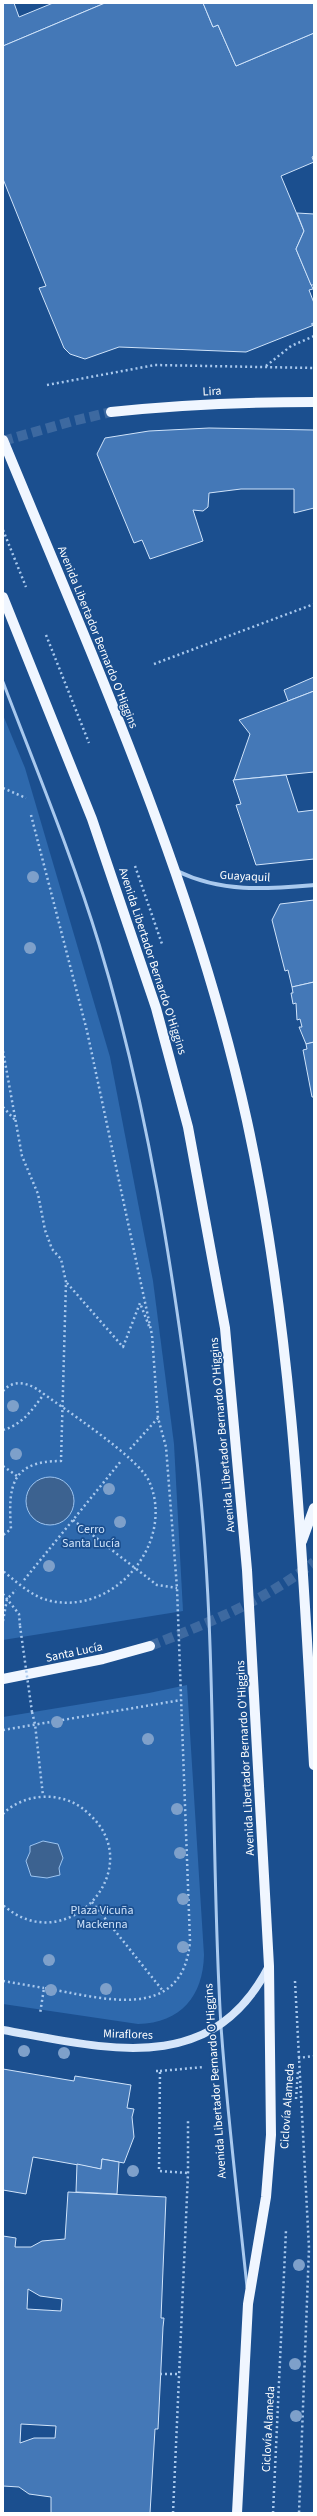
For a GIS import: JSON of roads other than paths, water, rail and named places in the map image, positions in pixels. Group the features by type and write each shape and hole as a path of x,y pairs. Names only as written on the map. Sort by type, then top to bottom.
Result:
{"main road":[{"name":"Lira","path":"111,412 171,406 243,402 314,402"},
{"name":"Avenida Libertador Bernardo O'Higgins","path":"3,440 131,751 177,871 229,1046 247,1120 264,1203 278,1299 300,1544 312,1701 314,1765"},
{"name":"Avenida Libertador Bernardo O'Higgins","path":"3,598 89,812 123,905 156,1008 188,1127 225,1328 247,1570 269,1966 271,2135 266,2196 248,2304 237,2513"},
{"path":"300,1544 314,1508"},
{"name":"Santa Lucía","path":"3,1679 102,1659 150,1646"}],"street":[{"name":"Guayaquil","path":"177,871 214,885 236,889 314,885"},
{"name":"Miraflores","path":"3,2030 109,2047 140,2049 181,2042 221,2025 236,2013 248,1999 269,1966"}],"lane":[{"name":"Avenida Libertador Bernardo O'Higgins","path":"3,682 69,854 98,943 125,1038 146,1134 163,1231 195,1445 205,1547 212,1700 221,2025 231,2146 248,2304"}],"tunnel":[{"path":"3,441 111,412"},
{"path":"150,1646 214,1620 256,1600 295,1576 314,1562"}],"park label":[{"name":"Cerro Santa Lucía","path":"91,1536"},
{"name":"Plaza Vicuña Mackenna","path":"102,1917"}]}
